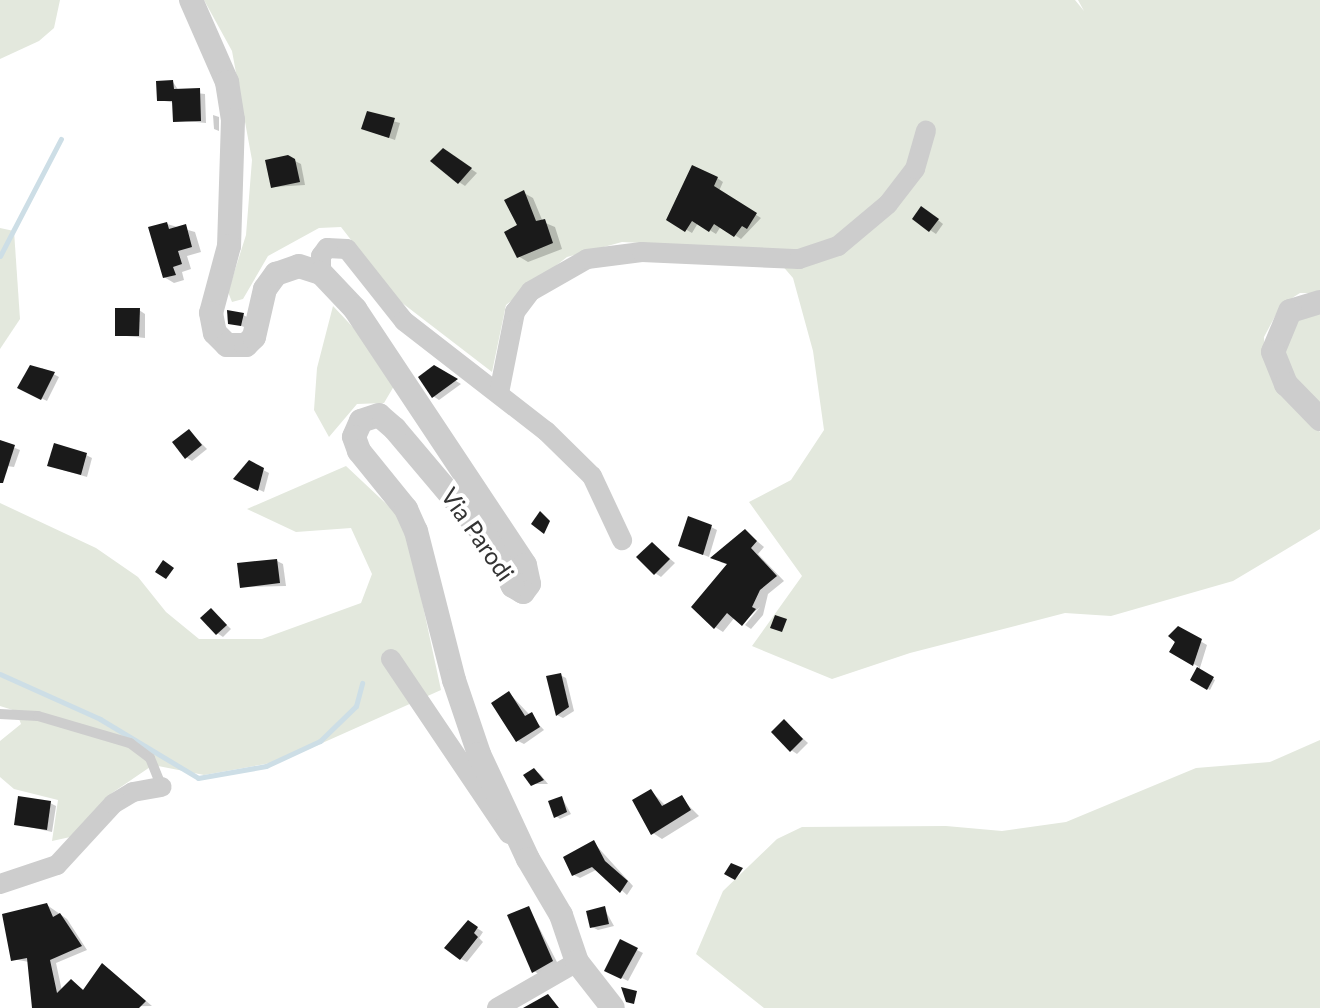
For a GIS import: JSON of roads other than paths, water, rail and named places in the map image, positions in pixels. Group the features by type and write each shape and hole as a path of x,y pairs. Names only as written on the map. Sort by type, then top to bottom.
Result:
{"street":[{"path":"191,0 227,82 233,120 229,246 211,313 215,333 227,345 246,345 254,337 265,289 276,274 299,266 321,273 321,256 327,248 347,249 404,321 499,393 592,476 622,540"},
{"path":"499,393 515,312 531,291 587,259 642,252 799,259 838,246 888,204 915,169 926,131"},
{"name":"Via Parodi","path":"321,273 355,309 528,570 523,592 513,586 487,538 403,437 379,415 361,421 355,443 412,519 467,717 528,859 561,915 577,962 613,1008"},
{"path":"1320,302 1290,311 1277,332 1273,352 1286,384 1320,419"},
{"path":"391,659 528,859"},
{"path":"0,884 57,865 113,804 133,792 162,787"},
{"path":"497,1008 577,962"}],"lane":[{"path":"0,714 38,716 130,743 150,758 162,787"}],"waterway":[{"path":"0,256 61,139"},
{"path":"0,674 100,719 198,778 266,766 320,741 356,706 362,683"}]}
